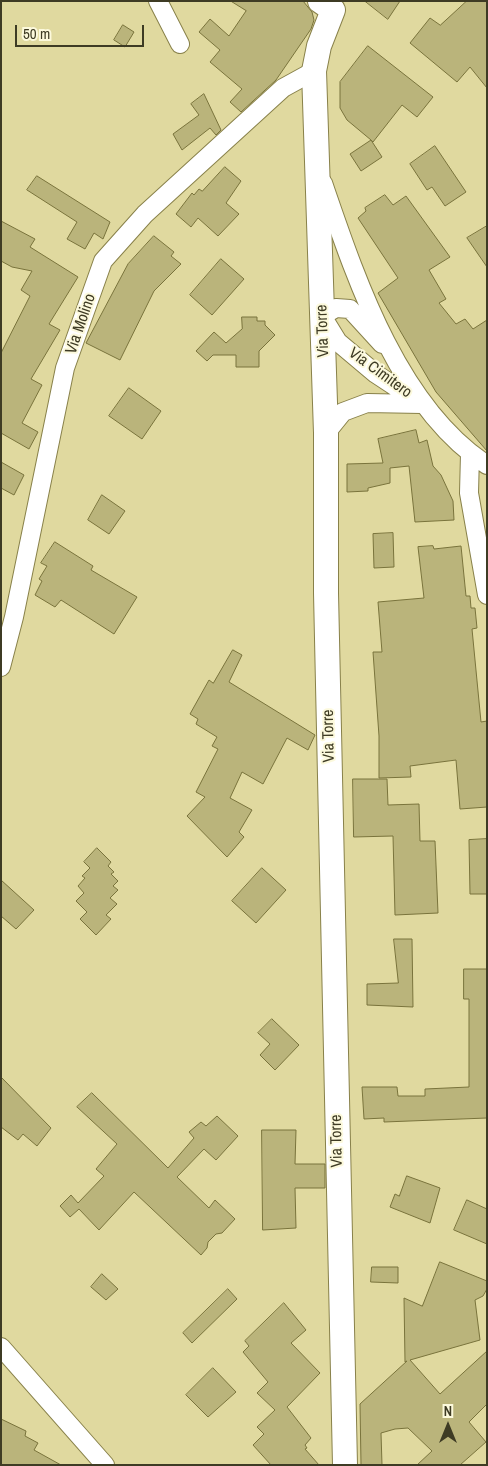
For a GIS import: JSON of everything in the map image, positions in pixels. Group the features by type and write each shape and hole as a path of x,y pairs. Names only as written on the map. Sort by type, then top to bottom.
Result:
{"main road":[{"name":"Via Torre","path":"330,4 314,71 326,434 326,593 345,1465"}],"street":[{"path":"158,1 180,44"},
{"name":"Via Molino","path":"1,668 8,612 65,368 103,261 145,214 282,88 314,71"},
{"name":"Via Cimitero","path":"318,170 347,251 391,353 422,404 470,454 487,465"},
{"name":"Via Cimitero","path":"391,353 350,309 336,308 322,316 338,342 376,374 422,404"},
{"name":"Via Cimitero","path":"326,434 343,412 367,403 422,404"},
{"path":"470,454 469,493 487,595"},
{"path":"1,1348 105,1465"}],"building":[{"path":"231,1 303,1 312,12 314,20 311,29 276,80 241,112 230,102 242,89 210,62 220,50 199,32 210,19 229,36 246,11"},
{"path":"365,1 400,1 388,19"},
{"path":"467,1 487,1 487,88 470,67 457,82 410,43 430,18 440,25"},
{"path":"123,25 134,32 125,47 114,40"},
{"path":"368,46 433,97 417,117 402,105 373,142 347,120 340,108 340,82"},
{"path":"204,94 221,130 216,135 210,128 182,150 173,134 199,115 191,104"},
{"path":"371,140 382,157 361,171 350,154"},
{"path":"435,146 466,192 445,206 432,187 427,190 410,164"},
{"path":"225,167 241,181 226,203 239,214 218,236 198,218 191,227 176,214 192,193 194,195 199,189 202,191"},
{"path":"37,176 110,222 103,239 94,233 85,249 67,239 77,222 27,190"},
{"path":"385,195 393,205 406,196 450,257 429,270 446,299 439,303 456,324 465,319 473,329 487,320 487,451 436,392 378,293 398,278 358,218 366,211 365,208"},
{"path":"1,221 35,239 30,247 78,277 49,324 60,330 31,379 42,385 22,423 38,432 29,449 1,433 1,353 30,296 21,290 32,271 12,267 1,261"},
{"path":"487,226 487,267 467,238"},
{"path":"154,236 174,252 171,256 181,264 154,291 120,360 86,343 128,264"},
{"path":"221,259 244,279 212,315 190,295"},
{"path":"242,317 257,317 257,321 265,321 265,325 275,335 259,351 259,367 236,367 236,355 213,355 207,361 196,351 214,332 226,343 242,329"},
{"path":"129,388 161,411 142,439 109,416"},
{"path":"416,430 419,443 427,440 433,466 441,475 453,501 454,520 415,522 409,466 390,468 390,483 368,488 368,491 347,492 347,464 383,463 378,439"},
{"path":"1,462 24,475 14,495 1,488"},
{"path":"102,495 125,511 109,534 88,520"},
{"path":"393,533 394,567 374,568 373,534"},
{"path":"55,542 93,566 91,570 137,597 114,634 61,600 55,607 35,595 42,581 39,579 47,566 41,563"},
{"path":"433,546 434,549 461,546 466,596 470,596 471,608 475,608 477,628 472,629 481,722 487,721 487,807 460,809 456,760 410,766 411,777 379,778 379,736 373,652 382,652 378,602 424,598 418,547"},
{"path":"233,650 242,655 229,682 315,735 308,750 287,738 263,784 242,772 230,798 252,810 239,832 244,837 227,857 187,816 205,797 196,792 218,749 212,746 217,737 196,724 198,719 190,714 209,680 213,683"},
{"path":"353,779 387,779 388,805 419,804 420,841 435,841 438,913 395,915 393,836 354,837"},
{"path":"487,839 487,894 470,894 469,840"},
{"path":"97,848 111,862 108,866 114,872 111,874 118,881 113,886 118,890 110,898 117,904 106,915 111,919 96,935 80,919 87,912 76,901 84,893 78,886 85,878 82,876 90,868 84,862"},
{"path":"262,868 286,890 256,923 232,901"},
{"path":"1,880 34,910 16,929 1,916"},
{"path":"394,939 412,939 413,1007 367,1005 367,984 398,983"},
{"path":"464,969 487,969 487,1118 384,1122 384,1118 364,1119 362,1087 397,1087 398,1096 425,1096 425,1089 469,1087 469,999 464,999"},
{"path":"272,1019 299,1045 275,1070 260,1055 270,1044 258,1033"},
{"path":"1,1077 51,1128 37,1146 23,1134 18,1140 1,1127"},
{"path":"92,1093 168,1168 194,1138 189,1132 201,1122 206,1126 217,1116 238,1136 216,1160 204,1149 177,1177 209,1208 215,1200 235,1219 222,1233 216,1234 208,1242 207,1248 201,1255 134,1192 99,1230 79,1209 70,1217 60,1206 71,1195 78,1203 104,1176 96,1169 117,1144 77,1107"},
{"path":"262,1130 296,1130 295,1164 325,1164 325,1188 295,1188 296,1228 263,1230"},
{"path":"407,1176 440,1188 430,1223 390,1207 395,1194 399,1196"},
{"path":"467,1200 487,1209 487,1244 454,1230"},
{"path":"440,1262 487,1281 487,1289 483,1296 475,1300 480,1340 410,1360 440,1394 487,1351 487,1404 469,1422 486,1442 460,1465 417,1465 432,1451 408,1428 395,1429 381,1433 382,1465 361,1465 360,1404 407,1361 405,1362 404,1298 422,1306"},
{"path":"372,1267 398,1267 398,1283 371,1282"},
{"path":"102,1274 118,1289 106,1300 91,1287"},
{"path":"228,1289 237,1299 192,1343 183,1333"},
{"path":"284,1303 306,1330 291,1343 320,1373 287,1407 311,1438 305,1445 307,1448 305,1449 319,1465 271,1465 253,1445 264,1434 257,1427 275,1410 257,1393 268,1382 243,1352 249,1346 245,1341"},
{"path":"213,1368 236,1392 208,1417 186,1395"},
{"path":"1,1419 26,1431 25,1436 38,1443 34,1450 61,1465 1,1465"}]}
